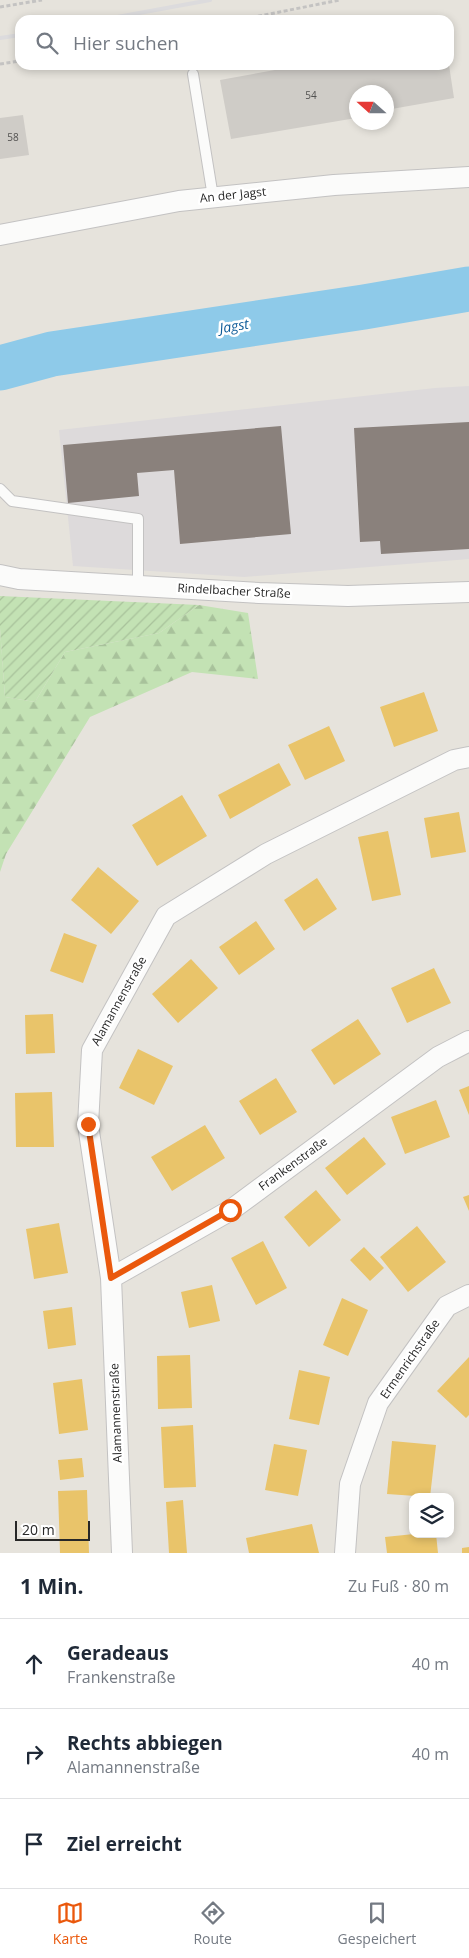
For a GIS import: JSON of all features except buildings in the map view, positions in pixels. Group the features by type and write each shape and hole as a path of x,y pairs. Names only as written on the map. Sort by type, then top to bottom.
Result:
{"street":[{"name":"An der Jagst","path":"0,235 180,201 334,185 469,177"},
{"name":"Rindelbacher Straße","path":"0,575 19,579 348,596 469,592"},
{"name":"Alamannenstraße","path":"122,1553 111,1278 88,1124 92,1050 166,916 266,854 454,760 469,757"},
{"name":"Frankenstraße","path":"111,1278 230,1210 438,1057 469,1041"},
{"name":"Ermenrichstraße","path":"345,1553 350,1484 378,1403 447,1306 469,1295"}],"lane":[{"path":"193,74 213,197"},
{"path":"0,489 12,501 138,518 138,586"}],"path":[{"path":"0,7 42,0"},
{"path":"264,15 340,0"},
{"path":"0,64 15,62"}],"shaded area":[{"path":"469,386 469,559 244,577 73,566 59,430 435,388"}],"green space":[{"path":"0,596 199,605 159,633 65,652 35,702 5,697 0,628"},
{"path":"199,605 248,613 258,679 192,672 90,717 6,854 0,872 0,628 5,697 35,702 65,652 159,633"}],"waterway":[{"name":"Jagst","path":"0,368 52,354 364,307 469,289"}],"railway":[{"path":"128,15 210,0"},
{"path":"0,38 15,36"}],"route":[{"path":"88,1124 111,1278 230,1210"}]}
